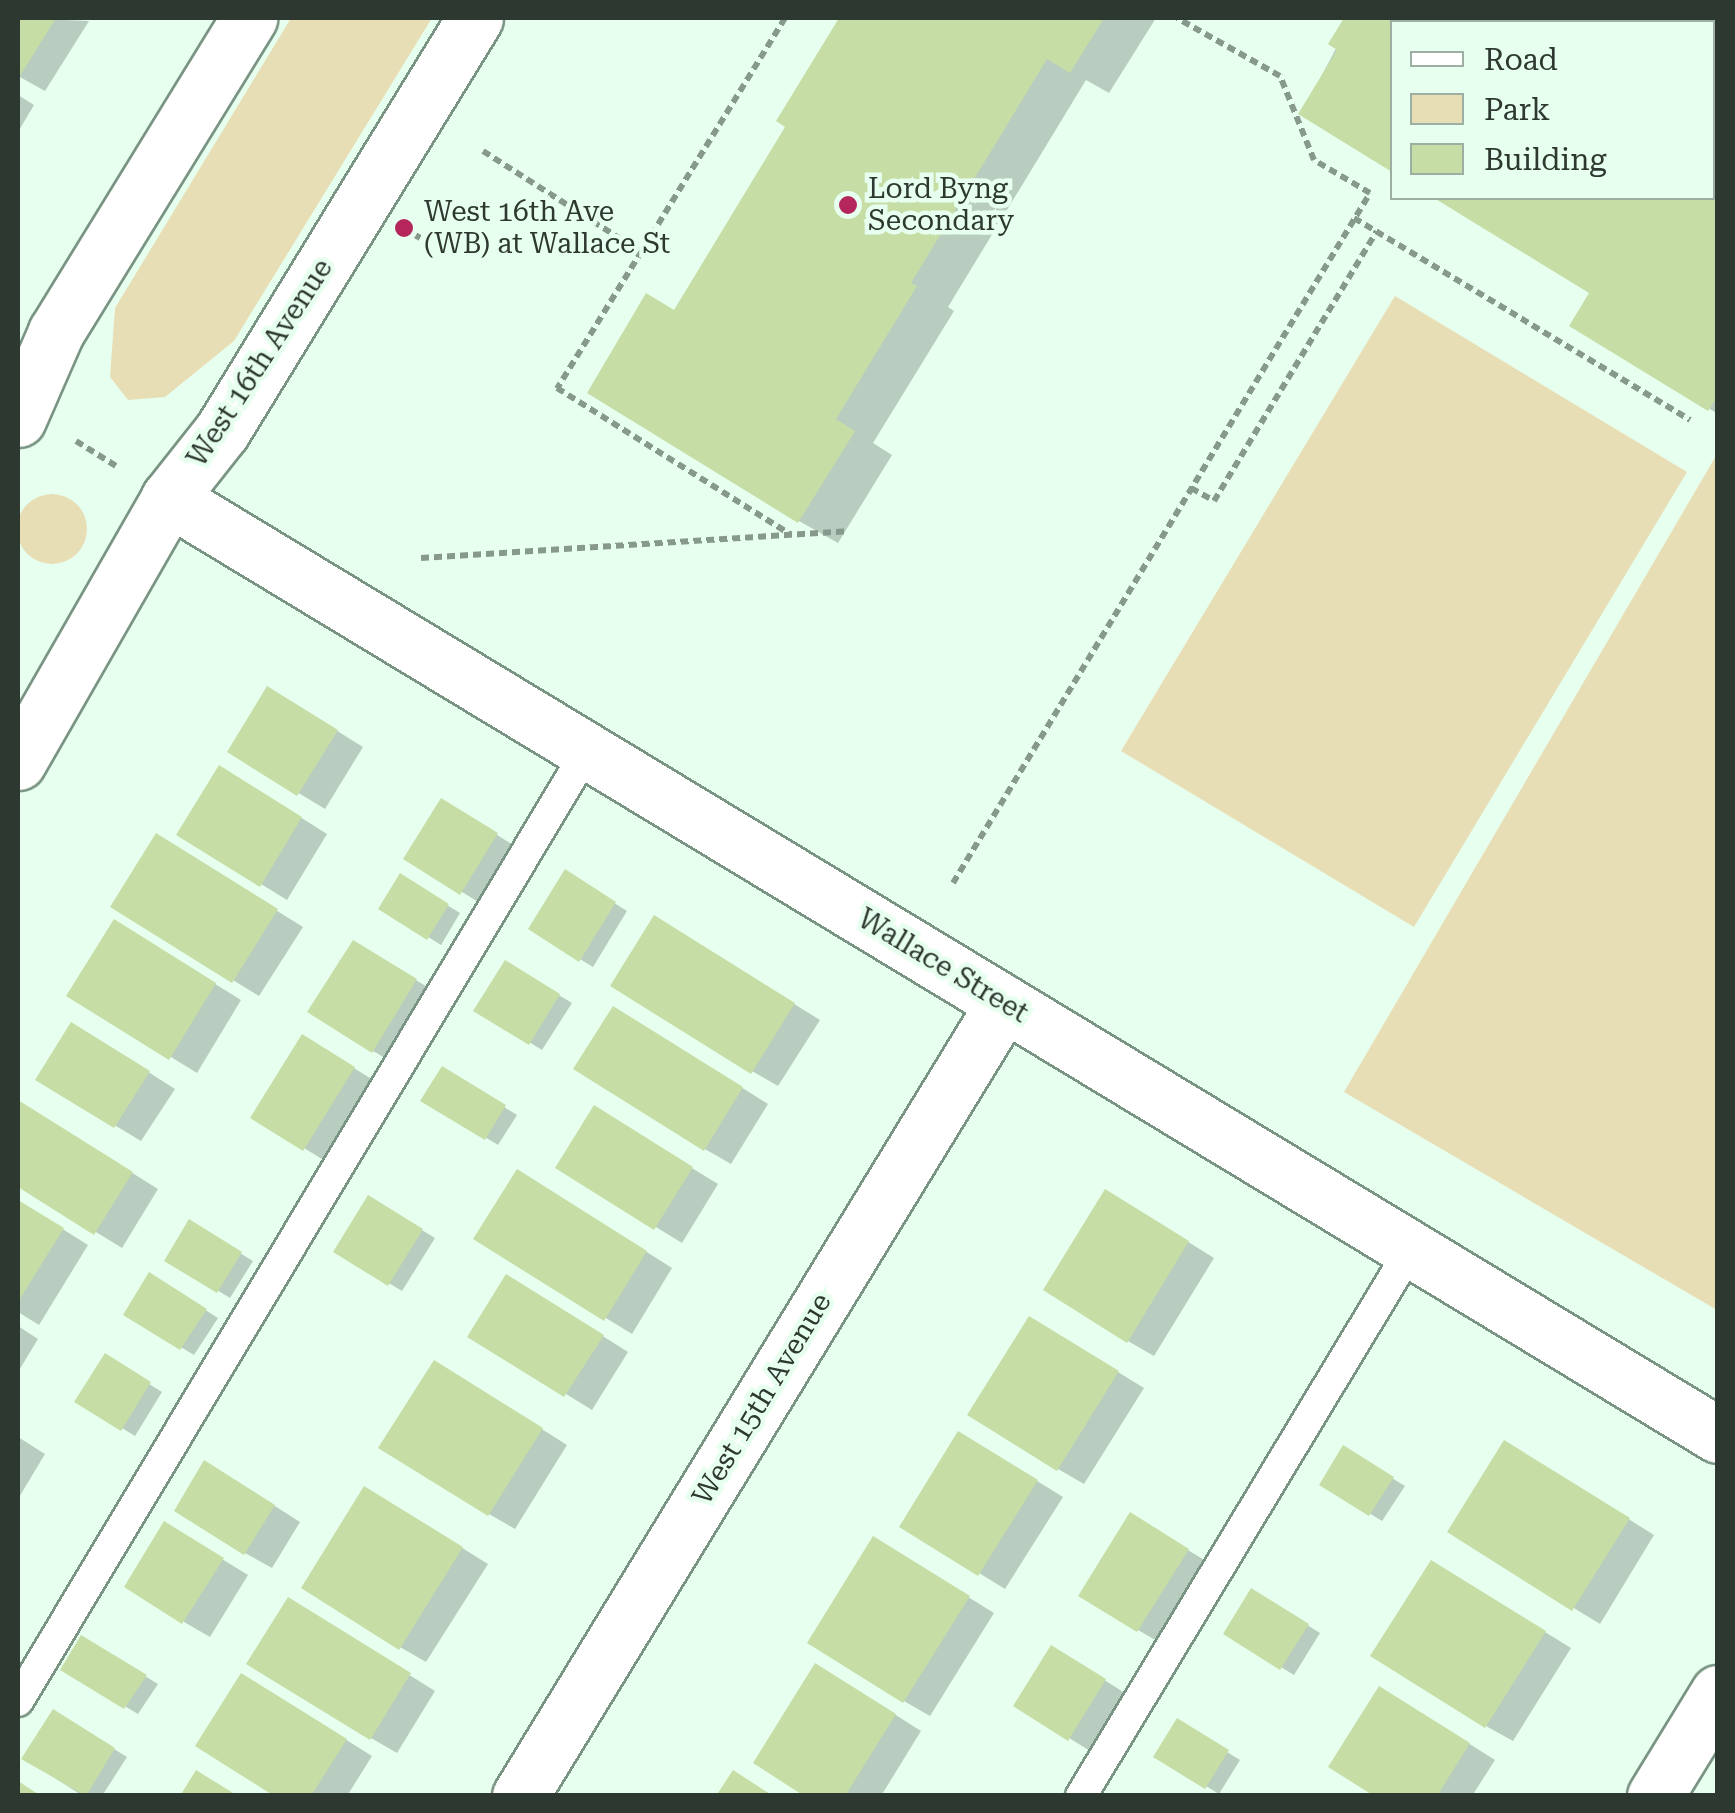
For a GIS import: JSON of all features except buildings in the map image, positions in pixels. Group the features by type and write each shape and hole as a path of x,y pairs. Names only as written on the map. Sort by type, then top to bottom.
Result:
{"street":[{"path":"20,414 56,332 248,18"},
{"name":"West 16th Avenue","path":"18,762 169,498 222,431 475,18"},
{"name":"Wallace Street","path":"169,498 1718,1436"},
{"name":"West 15th Avenue","path":"520,1796 1004,1003"},
{"path":"1655,1796 1718,1693"}],"lane":[{"path":"18,1700 588,751"},
{"path":"1082,1796 1411,1249"}],"path":[{"path":"785,18 557,388 791,535"},
{"path":"953,884 1370,193 1314,160 1280,76 1177,18"},
{"path":"483,151 640,252"},
{"path":"1354,218 1690,420"},
{"path":"1191,488 1214,501 1377,232"},
{"path":"20,414 169,498"},
{"path":"421,558 846,530"}],"green space":[{"path":"291,18 432,18 234,341 165,397 128,400 110,377 115,308"},
{"path":"1395,296 1687,472 1414,927 1121,751"},
{"path":"1717,454 1717,1310 1344,1092"},
{"path":"52,494 76,505 87,529 76,553 52,564 28,553 17,529 28,505"}],"place":[{"name":"Lord Byng Secondary","path":"848,205"},
{"name":"West 16th Ave (WB) at Wallace St","path":"404,228"}]}
